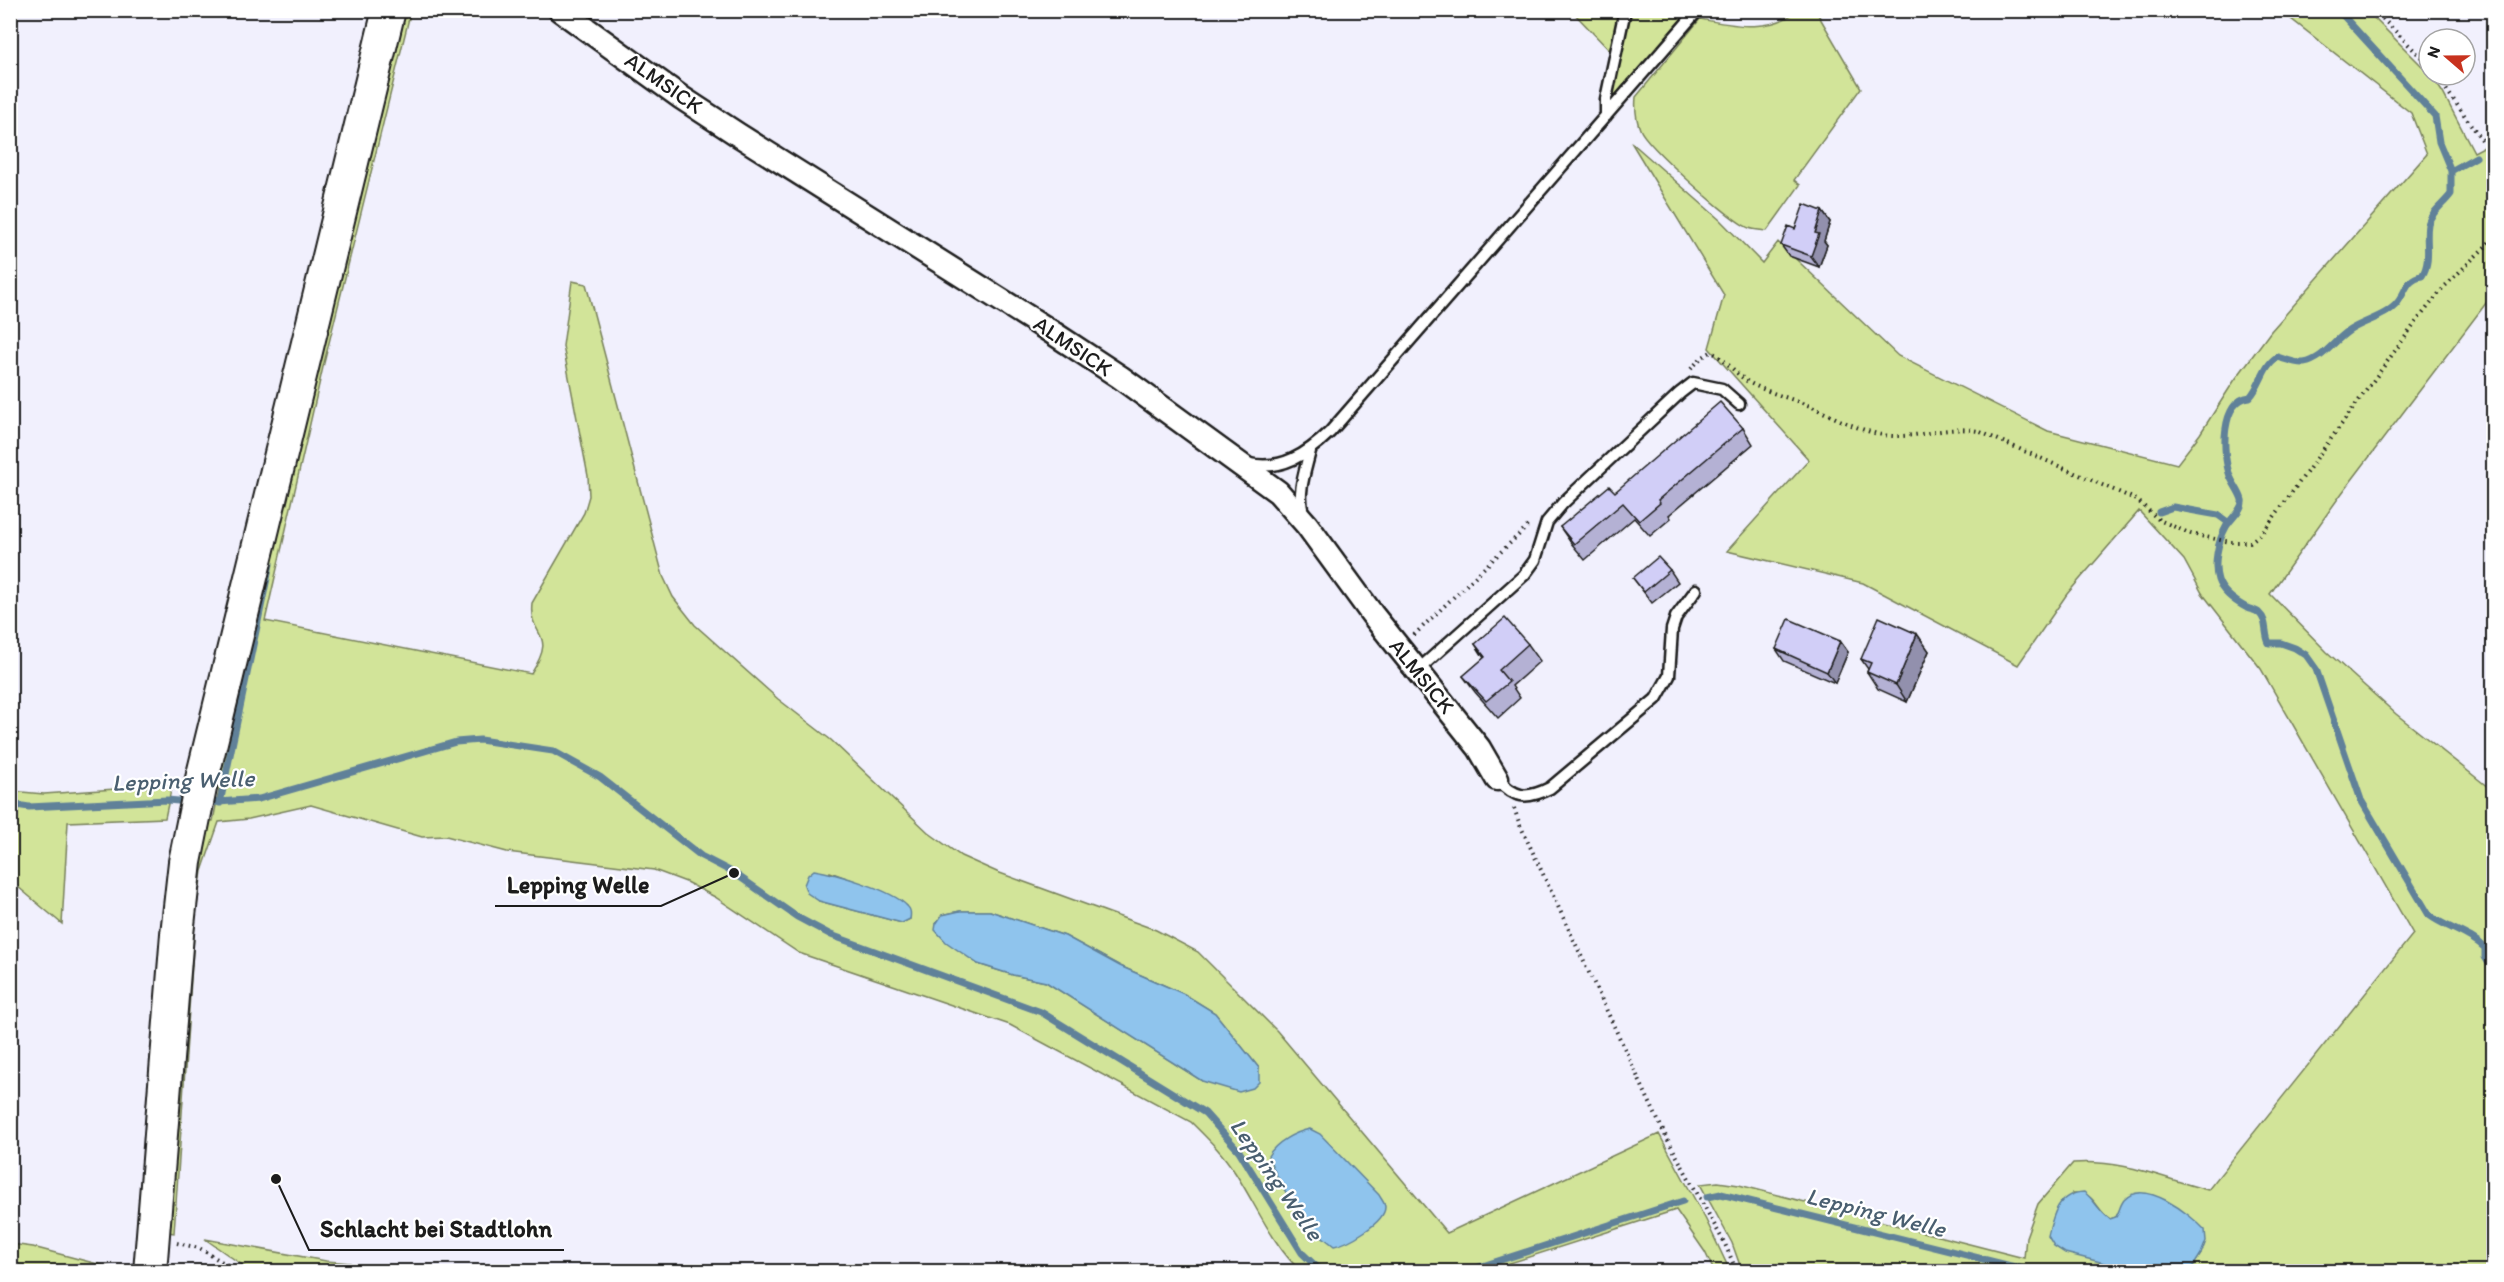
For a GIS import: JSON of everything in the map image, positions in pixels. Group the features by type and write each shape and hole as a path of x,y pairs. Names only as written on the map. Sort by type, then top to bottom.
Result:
{"street":[{"path":"151,1256 185,862 201,783 389,10"},
{"name":"ALMSICK","path":"560,10 719,122 1047,329 1278,492 1307,525 1372,614 1479,748 1503,784"}],"lane":[{"path":"1606,116 1605,99 1625,10"},
{"path":"1237,461 1259,466 1284,464 1310,451 1330,432 1698,10"},
{"path":"1418,670 1524,575 1534,560 1547,522 1563,503 1680,393 1693,383 1722,389 1739,404"},
{"path":"1307,525 1300,504 1302,480 1310,451"},
{"path":"1503,784 1522,796 1536,796 1550,788 1656,699 1669,676 1674,623 1696,590"}],"path":[{"path":"2373,10 2417,53"},
{"path":"2444,87 2493,157"},
{"path":"1687,373 1701,358 1711,352 1720,356 1731,369 1750,383 1879,434 1913,436 1969,429 1978,431 2137,500 2159,520 2191,534 2216,537 2230,542 2250,542 2263,532 2419,318 2445,286 2487,245 2493,236"},
{"path":"1401,648 1535,519"},
{"path":"1503,784 1664,1132 1725,1244 1737,1272"},
{"path":"151,1256 178,1243 199,1248 239,1272"}],"green space":[{"path":"411,10 323,367 265,621 531,674 539,660 543,642 534,623 532,603 584,513 589,496 588,476 563,346 572,281 586,284 663,576 673,597 695,625 778,699 831,740 929,833 961,856 997,872 1156,930 1198,952 1277,1031 1447,1233 1659,1134 1706,1220 1730,1271 1714,1271 1705,1252 1676,1210 1485,1271 1301,1271 1273,1237 1229,1164 1191,1122 1010,1025 799,953 715,897 686,882 654,870 507,852 446,836 422,837 311,805 249,819 219,822 202,871 195,920 174,1233 161,1231 200,819 213,821 219,790 207,787 397,11","holes":["830,872 884,892 907,906 910,919 902,923 819,901","960,911 990,911 1065,936 1120,966 1184,994 1215,1013 1259,1068 1202,1081 1046,982 978,964 936,924 942,915"]},
{"path":"1572,11 1620,11 1611,52"},
{"path":"1632,11 1689,11 1613,105 1609,101"},
{"path":"1797,11 1816,11 1861,88 1794,180 1800,185 1767,231 1753,229 1740,223 1709,198 1646,138 1638,121 1636,97 1700,19 1738,25 1763,25 1775,23"},
{"path":"2281,11 2367,11 2417,61 2417,87 2439,87 2474,152 2493,142 2493,294 2342,493 2270,594 2327,652 2396,714 2493,791 2493,1271 2184,1271 2194,1264 2201,1254 2119,1211 2116,1217 2110,1219 2091,1198 2080,1193 2072,1193 2092,1259 2123,1271 1742,1271 1732,1243 1700,1184 1718,1182 1739,1185 2024,1258 2026,1237 2038,1204 2073,1163 2108,1164 2142,1170 2208,1190 2413,934 2261,669 2202,593 2184,560 2139,511 2067,594 2018,665 1863,583 1727,551 1809,460 1709,348 1724,295 1631,142 1720,220 1762,263 1778,242 1898,356 2048,431 2177,464 2271,331 2427,154 2411,113"},
{"path":"172,785 165,818 68,822 62,924 11,881 11,791 44,794"},
{"path":"205,1239 326,1261 350,1263 349,1271 251,1271"},
{"path":"11,1244 33,1247 124,1271 11,1271"}],"water":[{"path":"814,870 849,878 889,894 908,907 910,919 902,923 819,901 807,893 804,885 808,875"},
{"path":"960,911 990,911 1065,936 1120,966 1184,994 1215,1013 1259,1068 1259,1082 1253,1088 1239,1092 1202,1081 1046,982 978,964 946,942 935,930 942,915"},
{"path":"1310,1129 1320,1134 1379,1195 1385,1205 1379,1220 1372,1226 1356,1237 1334,1246 1303,1217 1287,1194 1268,1156 1286,1138"},
{"path":"2084,1192 2110,1219 2116,1217 2121,1204 2133,1194 2155,1195 2167,1201 2205,1230 2206,1241 2201,1254 2194,1265 2184,1272 2123,1271 2108,1264 2065,1253 2054,1246 2048,1236 2052,1220 2058,1206 2068,1196"}],"building":[{"path":"1804,204 1822,211 1815,233 1819,234 1811,256 1781,245 1788,226 1795,229"},
{"path":"1720,402 1743,428 1658,500 1660,503 1639,521 1623,503 1574,544 1560,527 1609,486 1615,492"},
{"path":"1658,557 1670,570 1644,592 1633,578"},
{"path":"1879,617 1917,634 1896,685 1867,672 1871,663 1861,659"},
{"path":"1505,618 1528,644 1499,670 1509,682 1486,701 1463,676 1485,657 1475,644"},
{"path":"1789,619 1840,641 1827,672 1776,649"}],"waterway":[{"path":"2338,10 2435,116 2439,142 2451,171 2451,194 2428,224 2428,257 2422,276 2410,282 2393,307 2350,330 2323,354 2311,361 2298,363 2277,357 2268,365 2250,397 2240,400 2233,408 2226,429 2227,466 2242,503 2221,539 2216,560 2217,574 2220,584 2230,596 2262,616 2269,643 2281,643 2295,648 2306,655 2316,669 2361,800 2429,915 2465,934 2485,948 2485,957 2494,971"},
{"path":"2451,171 2476,157"},
{"path":"2159,512 2173,507 2218,515 2229,523"},
{"path":"220,803 270,564"},
{"name":"Lepping Welle","path":"205,803 259,799 456,742 480,740 553,751 600,777 701,856 734,873 797,917 831,935 1041,1012 1205,1113 1239,1151 1302,1253 1322,1272"},
{"name":"Lepping Welle","path":"10,804 29,807 167,800 190,802"},
{"name":"Lepping Welle","path":"1707,1197 1721,1194 2035,1272"},
{"name":"Lepping Welle","path":"1464,1272 1683,1201"}],"place":[{"name":"Lepping Welle","path":"734,873"},
{"name":"Schlacht bei Stadtlohn","path":"276,1179"}]}
